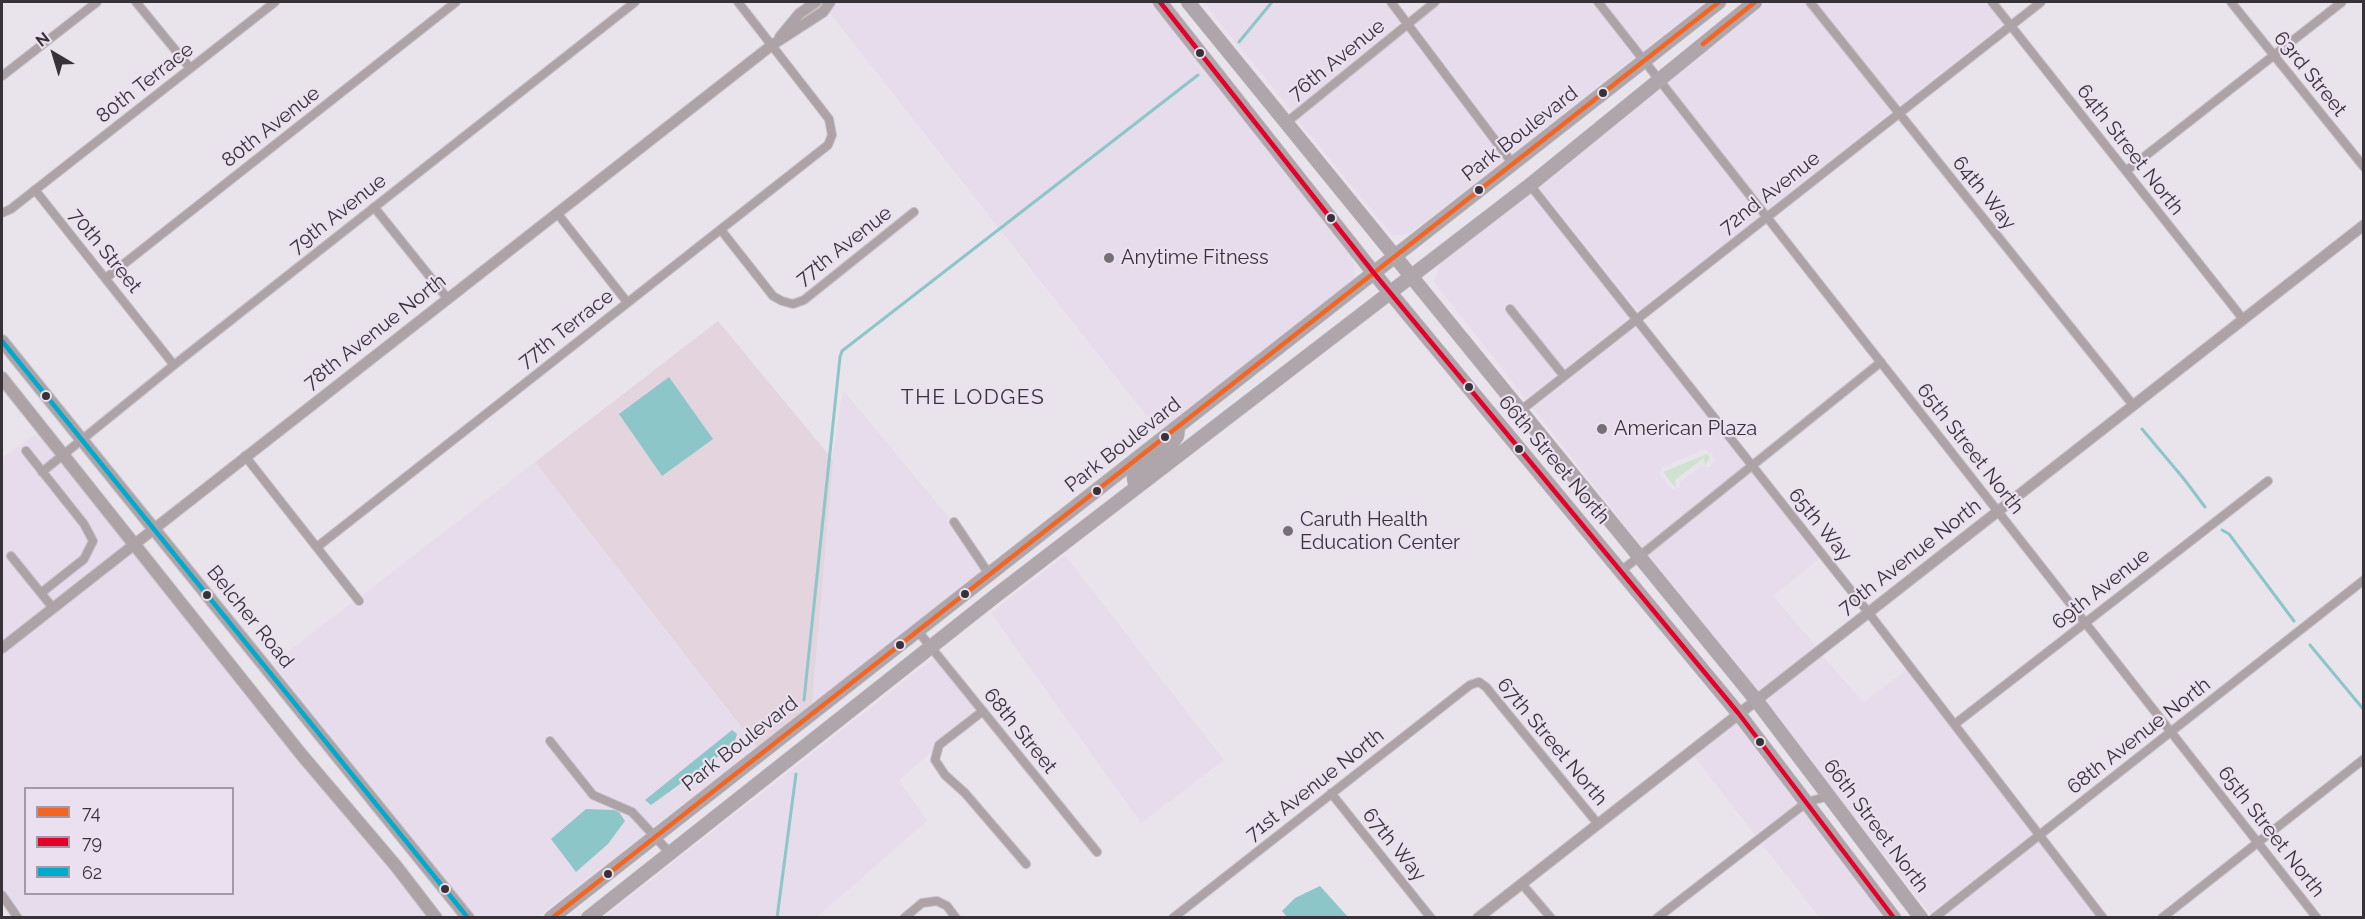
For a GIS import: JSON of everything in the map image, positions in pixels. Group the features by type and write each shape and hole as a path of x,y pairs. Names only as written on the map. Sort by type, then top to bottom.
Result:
{"main road":[{"name":"66th Street North","path":"1160,2 1390,293 1738,714 1894,918"},
{"name":"66th Street North","path":"1188,2 1756,700 1921,918"},
{"name":"Park Boulevard","path":"551,918 1719,2"},
{"path":"588,918 1136,488 1530,185 1755,2"},
{"name":"Belcher Road","path":"2,341 468,918"},
{"path":"2,378 301,754 391,860 436,918"},
{"path":"1136,488 1134,478 1143,467 1171,444 1177,436 1179,426"}],"street":[{"path":"2,76 97,2"},
{"path":"136,2 190,68"},
{"name":"80th Terrace","path":"36,190 275,2"},
{"name":"80th Avenue","path":"106,278 456,2"},
{"name":"79th Avenue","path":"42,472 174,364 635,2"},
{"path":"738,2 772,45"},
{"name":"78th Avenue North","path":"772,45 799,14 816,2"},
{"name":"78th Avenue North","path":"2,648 772,45 823,12 830,2"},
{"path":"1391,2 1513,164"},
{"name":"76th Avenue","path":"1287,122 1435,2"},
{"name":"65th Street North","path":"1598,2 2317,918"},
{"name":"64th Way","path":"1810,2 2133,405"},
{"name":"64th Street North","path":"1992,2 2243,319"},
{"name":"72nd Avenue","path":"1520,411 2041,2"},
{"name":"63rd Street","path":"2231,2 2364,167"},
{"path":"2126,171 2342,2"},
{"name":"77th Terrace","path":"317,547 824,150 832,135 830,119 772,45"},
{"name":"65th Way","path":"1530,185 1868,612 2103,918"},
{"path":"2,213 36,190"},
{"name":"70th Street","path":"36,190 174,364"},
{"path":"374,207 447,298"},
{"name":"77th Avenue","path":"721,230 773,296 793,304 804,300 914,212"},
{"path":"557,213 627,302"},
{"name":"70th Avenue North","path":"1478,918 2364,225"},
{"path":"1510,309 1564,376"},
{"path":"1621,571 1881,362"},
{"path":"26,452 84,524 93,541 84,559 40,593"},
{"path":"245,456 358,601"},
{"name":"69th Avenue","path":"1955,724 2268,481"},
{"path":"954,522 989,574"},
{"path":"11,556 53,608"},
{"name":"68th Avenue North","path":"1934,918 2364,580"},
{"name":"68th Street","path":"917,630 1097,852"},
{"name":"71st Avenue North","path":"1173,918 1470,685 1479,682"},
{"name":"67th Street North","path":"1479,682 1486,687 1598,824"},
{"path":"983,711 939,745 935,760 945,775 965,793 1026,864"},
{"path":"550,741 593,795 632,813 670,853"},
{"path":"2162,918 2364,759"},
{"name":"67th Way","path":"1331,793 1431,918"},
{"path":"1657,918 1807,802 1829,796"},
{"path":"1522,884 1551,918"},
{"path":"2,895 18,918"},
{"path":"904,918 922,903 938,901 947,906 956,918"},
{"path":"1185,908 1192,918"}],"shaded area":[{"path":"836,2 1153,2 1353,254 1355,279 1160,433 829,12"},
{"path":"1203,2 1385,2 1401,22 1292,111"},
{"path":"1443,2 1592,2 1635,57 1512,154 1415,24"},
{"path":"1604,2 1706,2 1643,51"},
{"path":"1767,2 1804,2 1891,112 1767,210 1667,82"},
{"path":"1816,2 1986,2 2003,24 1899,106"},
{"path":"1407,31 1504,160 1410,233 1393,236 1298,120"},
{"path":"1659,88 1760,216 1638,311 1538,186"},
{"path":"1530,192 1630,317 1565,369 1509,302 1503,308 1557,375 1526,399 1434,282 1441,262"},
{"path":"718,321 833,460 812,704 757,747 535,462"},
{"path":"1637,326 1745,465 1642,547 1533,408","holes":["1705,449 1713,455 1714,460 1709,468 1701,466 1680,482 1680,488 1673,490 1660,475 1661,468"]},
{"path":"843,390 950,519 947,521 982,572 812,704 832,457"},
{"path":"39,432 128,542 2,641 2,458"},
{"path":"535,462 757,747 653,827 634,808 596,791 550,734 543,740 590,798 614,810 586,809 551,839 576,872 608,844 625,822 619,812 630,817 646,833 537,917 476,917 273,663 353,602 358,608 365,603 361,596","holes":["731,730 736,733 734,745 651,804"]},
{"path":"1752,473 1820,558 1773,596 1816,646 1757,693 1649,555"},
{"path":"135,550 430,917 24,917 2,887 2,655"},
{"path":"1065,555 1224,760 1141,823 991,613"},
{"path":"1822,655 1863,702 1907,670 2033,834 1930,913 1763,701"},
{"path":"934,658 976,710 936,740 932,752 899,780 927,821 817,917 604,917"},
{"path":"1737,722 1799,802 1755,835 1694,756"},
{"path":"1805,810 1888,917 1819,917 1762,844"},
{"path":"2039,842 2097,917 1943,917"}],"green space":[{"path":"1707,454 1710,457 1705,466 1704,458 1675,480 1676,488 1663,472"}],"water":[{"path":"669,377 713,439 662,476 619,414"},
{"path":"732,730 737,734 734,745 651,805 645,800"},
{"path":"586,809 614,810 619,812 625,821 608,844 576,872 551,839"},
{"path":"1320,886 1348,917 1287,917 1282,911 1295,898"}],"waterway":[{"path":"1239,42 1272,2"},
{"path":"804,700 842,351 1198,75"},
{"path":"2142,429 2205,507"},
{"path":"2222,530 2229,534 2294,621"},
{"path":"2310,645 2364,710"},
{"path":"777,918 796,774"}],"transit line":[{"name":"79","path":"1160,2 1373,272 1739,714 1894,918"},
{"name":"74","path":"552,918 1719,2"},
{"name":"74","path":"1703,44 1755,2"},
{"name":"62","path":"2,341 468,918"}],"place":[{"name":"Anytime Fitness","path":"1109,258"},
{"name":"American Plaza","path":"1602,429"},
{"name":"Caruth Health Education Center","path":"1288,531"}],"district":[{"name":"THE LODGES","path":"973,398"}]}
